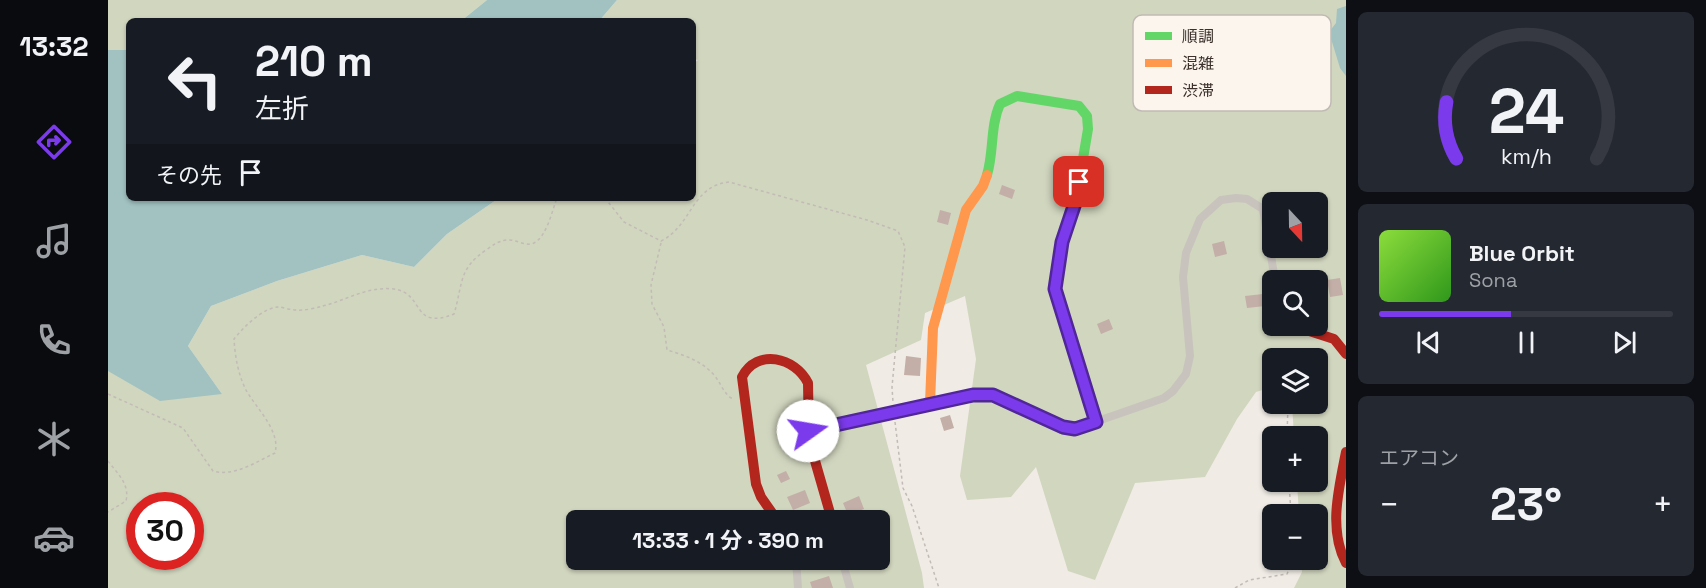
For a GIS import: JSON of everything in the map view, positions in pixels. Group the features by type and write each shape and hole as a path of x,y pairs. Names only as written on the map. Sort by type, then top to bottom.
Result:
{"street":[{"path":"930,403 933,328 954,249 966,210 983,186 991,161 995,115 1000,104 1017,96 1072,104 1079,106 1087,116 1088,129 1076,200 1062,242 1055,289 1096,422"},
{"path":"808,431 973,395 993,395 1063,427 1075,429 1096,422 1164,398 1186,374 1190,356 1184,297 1186,253 1200,219 1209,208 1221,200 1236,198 1247,199 1263,209 1273,270"},
{"path":"1325,336 1334,339 1346,354"},
{"path":"770,510 756,484 742,377 749,366 761,360 773,358 788,362 803,374 808,384 808,431 829,510"},
{"path":"1346,452 1336,525 1342,558 1346,563"},
{"path":"797,570 798,588"},
{"path":"845,570 850,588"}],"path":[{"path":"661,241 672,236 704,191 717,183 729,182 867,220 898,231 905,247 892,387 894,411 903,488 912,506 939,588"},
{"path":"108,394 183,428 213,471 222,474 242,468 275,453 277,446 274,435 246,388 235,358 234,339 246,324 278,307 298,311 325,306 357,293 373,290 395,289 406,294 430,318 438,320 454,314 462,276 474,258 500,241 535,243 543,236 556,201"},
{"path":"607,201 624,222 661,241"},
{"path":"661,241 651,285 652,304 664,327 667,350 701,363 714,376 723,392 731,398 744,395"},
{"path":"108,460 126,485 128,493 126,501 108,512"},
{"path":"1235,588 1250,580 1287,574 1289,570"}],"green space":[{"path":"108,0 487,0 465,18 126,18 126,50 108,50"},
{"path":"617,0 1346,0 1346,588 1294,588 1302,570 1328,570 1328,504 1298,504 1298,492 1328,492 1328,426 1293,426 1293,414 1328,414 1328,348 1262,348 1262,390 1256,392 1237,419 1205,477 1135,483 1095,580 1068,571 1036,467 1011,497 967,500 960,476 976,359 965,296 925,313 921,340 866,365 922,573 924,588 108,588 108,371 222,394 188,346 211,306 277,281 362,255 414,267 447,234 495,201 696,201 696,62 698,60 696,60 696,18 602,18"}],"water":[{"path":"487,0 617,0 602,18 465,18"},
{"path":"1346,6 1346,76 1340,68 1331,39 1331,29 1336,23 1337,9"},
{"path":"108,50 126,50 126,201 495,201 447,234 414,267 362,255 277,281 211,306 188,346 222,394 160,401 108,371"}],"building":[{"path":"1002,185 1015,190 1012,199 999,194"},
{"path":"940,210 951,213 948,225 937,222"},
{"path":"1224,241 1227,254 1215,257 1212,244"},
{"path":"1340,278 1343,295 1330,297 1328,280"},
{"path":"1262,294 1262,306 1247,308 1245,296"},
{"path":"1109,319 1113,329 1101,334 1097,324"},
{"path":"906,356 921,358 920,376 904,375"},
{"path":"950,415 954,428 944,431 940,418"},
{"path":"786,471 790,479 781,483 777,475"},
{"path":"805,490 810,503 793,510 787,497"},
{"path":"859,496 864,509 846,510 843,503"},
{"path":"829,576 833,588 812,588 810,582"}],"traffic: fast":[{"path":"987,175 995,121 1000,104 1017,96 1079,106 1087,116 1088,129 1076,200 1062,242 1055,289 1096,422"}],"traffic: slow":[{"path":"930,403 933,328 966,210 983,186 987,175"}],"traffic: jam":[{"path":"1325,336 1334,339 1346,354"},
{"path":"770,510 756,484 742,377 749,368 766,359 776,359 794,367 808,383 809,440 829,510"},
{"path":"1346,452 1338,494 1336,522 1337,536 1346,563"}],"route":[{"path":"808,431 973,395 993,395 1063,427 1075,429 1096,422 1055,289 1062,242 1076,200 1079,182"}]}
